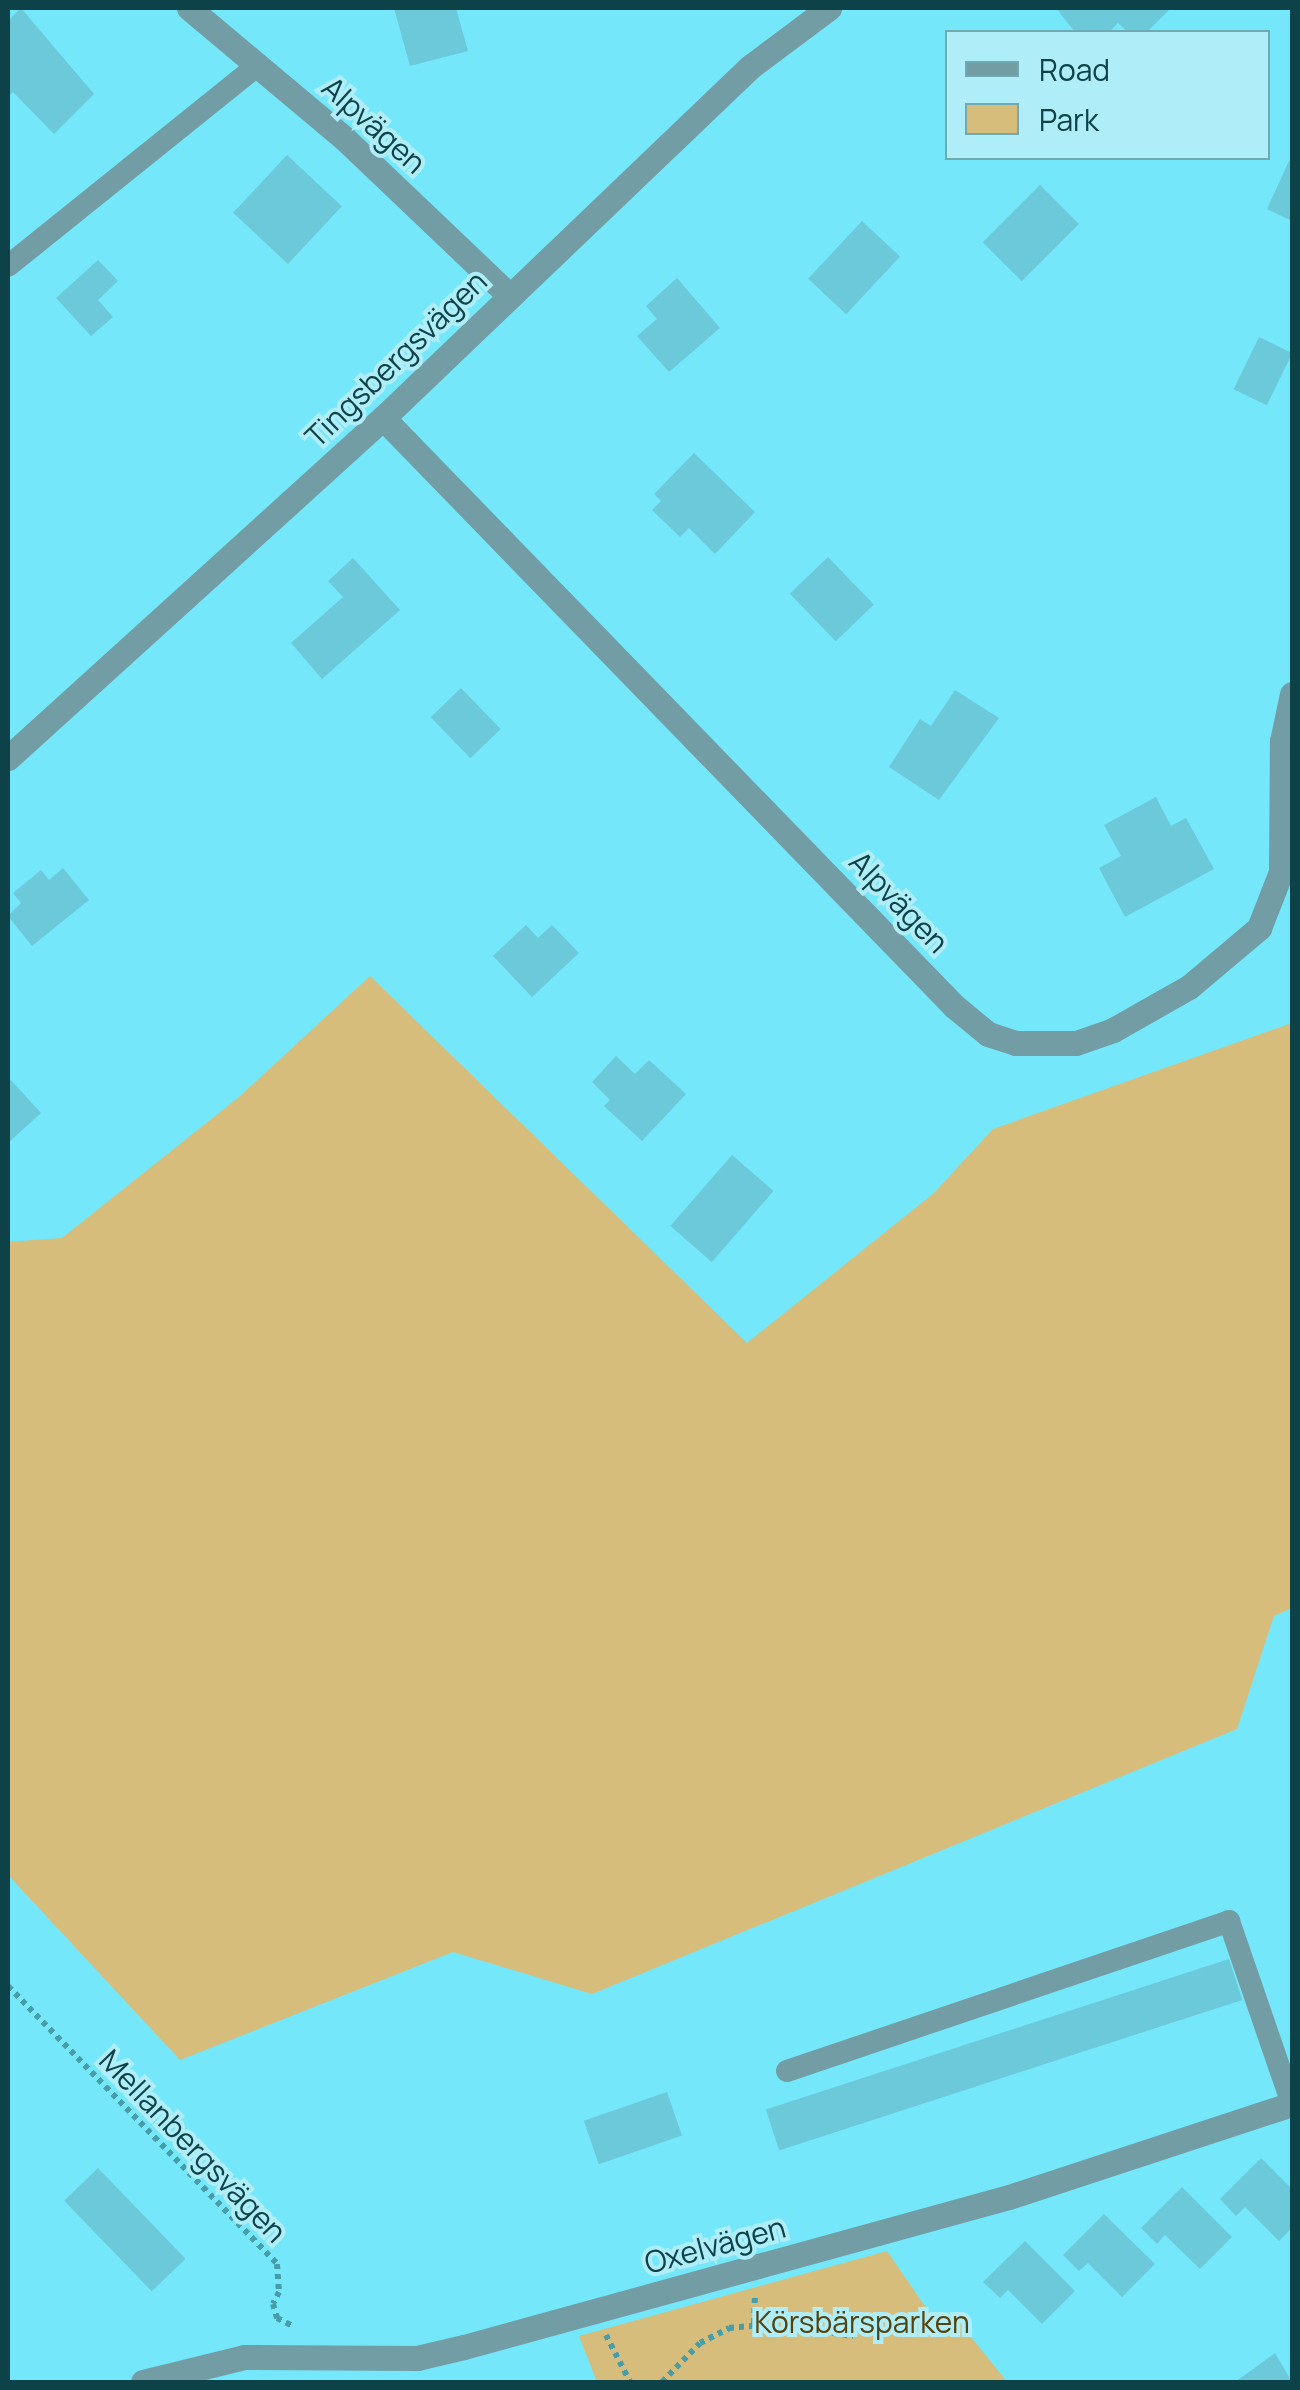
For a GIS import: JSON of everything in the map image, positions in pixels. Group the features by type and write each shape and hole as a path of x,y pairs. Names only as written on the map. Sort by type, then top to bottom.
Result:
{"street":[{"name":"Alpvägen","path":"189,8 258,65 510,296"},
{"name":"Tingsbergsvägen","path":"8,758 383,418 750,68 829,8"},
{"name":"Alpvägen","path":"383,418 954,1006 988,1034 1015,1044 1076,1043 1113,1030 1190,987 1259,928 1281,872 1282,741 1292,694"},
{"name":"Oxelvägen","path":"143,2382 285,2352 418,2358 1009,2197 1292,2104"}],"lane":[{"path":"8,266 258,65"},
{"path":"787,2072 1229,1920 1292,2104"}],"path":[{"name":"Mellanbergsvägen","path":"8,1986 277,2264 277,2318 311,2329"},
{"path":"595,2312 630,2382"},
{"path":"662,2382 700,2343 729,2328 774,2324 853,2336"}],"green space":[{"path":"370,976 747,1343 934,1193 993,1129 1292,1023 1292,1608 1274,1616 1237,1729 592,1994 453,1952 180,2060 8,1875 8,1242 62,1238 239,1097"},
{"name":"Körsbärsparken","path":"887,2251 931,2315 956,2318 1007,2382 597,2382 579,2336"}],"building":[{"path":"21,8 94,94 54,134 13,92 8,97 8,21"},
{"path":"394,8 456,8 468,51 410,66"},
{"path":"1056,8 1169,10 1149,30 1126,30 1118,23 1111,30 1073,30"},
{"path":"287,155 342,206 288,264 233,213"},
{"path":"1289,161 1292,163 1292,221 1267,209"},
{"path":"1040,185 1079,224 1022,281 983,242"},
{"path":"862,221 900,256 846,314 808,279"},
{"path":"98,260 118,281 98,300 113,317 91,336 56,298"},
{"path":"677,278 720,328 669,372 637,336 657,319 646,306"},
{"path":"1259,337 1292,353 1267,405 1234,389"},
{"path":"694,453 755,512 715,554 689,528 680,537 652,510 661,501 654,494"},
{"path":"828,557 874,604 836,641 790,594"},
{"path":"353,558 400,610 322,679 291,643 343,597 328,581"},
{"path":"461,688 501,729 470,758 431,717"},
{"path":"955,690 999,718 939,800 889,767 920,719 931,726"},
{"path":"1156,797 1171,826 1186,818 1214,869 1125,917 1099,868 1121,856 1104,825"},
{"path":"63,868 89,900 32,946 8,916 21,903 13,893 41,870 49,880"},
{"path":"526,925 538,938 552,925 579,953 532,997 493,956"},
{"path":"616,1056 635,1074 649,1060 686,1094 642,1141 604,1106 610,1100 592,1082"},
{"path":"11,1080 41,1113 8,1143 8,1083"},
{"path":"732,1155 774,1191 712,1262 670,1226"},
{"path":"1229,1959 1242,2000 779,2150 766,2109"},
{"path":"667,2092 682,2135 599,2164 584,2121"},
{"path":"1261,2158 1292,2189 1292,2228 1279,2241 1245,2207 1236,2216 1220,2199"},
{"path":"98,2168 186,2259 152,2291 64,2201"},
{"path":"1182,2187 1232,2237 1200,2269 1165,2235 1157,2244 1141,2228"},
{"path":"1104,2214 1155,2264 1122,2297 1088,2263 1079,2271 1063,2255"},
{"path":"1025,2241 1075,2291 1042,2324 1008,2290 1000,2298 983,2282"},
{"path":"1275,2353 1292,2382 1238,2380"}]}
